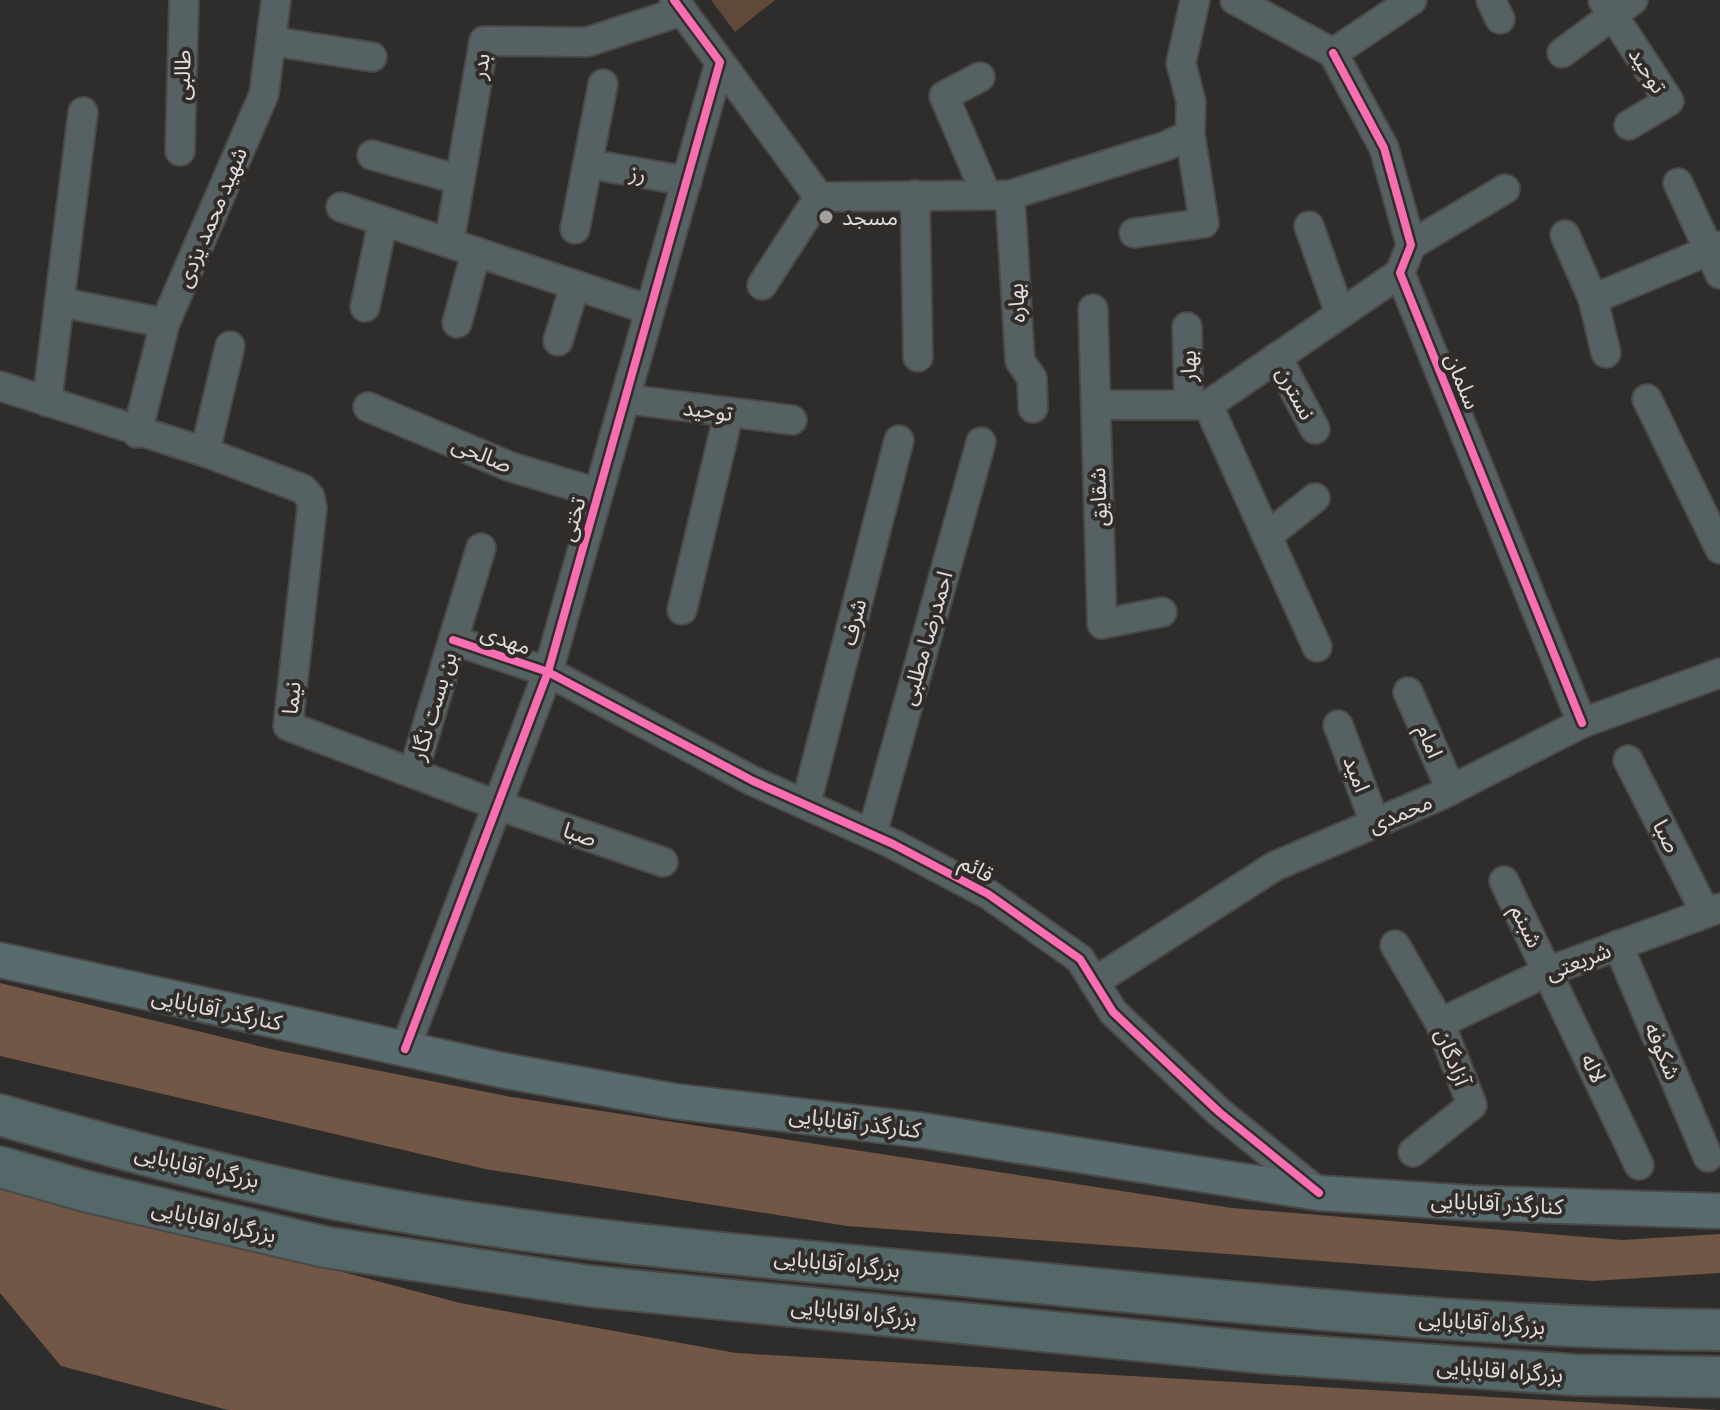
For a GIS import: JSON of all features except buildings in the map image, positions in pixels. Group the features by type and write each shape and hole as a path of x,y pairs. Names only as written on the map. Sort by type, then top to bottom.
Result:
{"highway":[{"name":"بزرگراه آقابابایی","path":"0,1115 102,1144 339,1200 595,1240 1269,1306 1578,1329 1708,1329"},
{"name":"بزرگراه اقابابایی","path":"0,1167 85,1191 325,1247 589,1286 1265,1353 1590,1375 1720,1377"}],"main road":[{"name":"کنارگذر آقابابایی","path":"0,960 405,1049 673,1101 920,1130 1319,1193 1471,1203 1720,1211"}],"street":[{"name":"طالبی","path":"180,151 184,0"},
{"name":"شهید محمد یزدی","path":"137,433 165,323 264,94 276,0"},
{"path":"1134,233 1204,223 1190,134 1191,102 1181,63 1195,0"},
{"path":"1096,405 1199,405 1277,357 1400,273 1411,245 1384,148 1333,53 1235,0"},
{"path":"1333,53 1412,0"},
{"path":"1562,53 1616,4"},
{"name":"توحید","path":"1616,4 1669,101 1629,125"},
{"path":"678,5 819,197"},
{"name":"بدر","path":"449,243 484,41 587,42 678,5"},
{"path":"271,41 372,57"},
{"name":"تختی","path":"405,1049 548,672 720,62"},
{"name":"بهاره","path":"980,77 944,96 998,194 1020,361 1032,378 1033,408"},
{"path":"575,229 603,84"},
{"path":"47,402 83,112"},
{"path":"819,197 998,194 1166,146 1190,134"},
{"path":"372,155 460,180"},
{"name":"رز","path":"589,164 687,181"},
{"path":"1593,299 1717,256 1678,183"},
{"path":"1411,245 1505,189"},
{"path":"915,195 918,357"},
{"path":"762,285 819,197"},
{"path":"341,207 650,310"},
{"path":"365,307 383,221"},
{"path":"1309,226 1340,314"},
{"path":"1565,235 1593,299 1606,353"},
{"path":"457,323 476,252"},
{"name":"سلمان","path":"1400,273 1582,723"},
{"path":"558,341 575,285"},
{"path":"59,302 165,323"},
{"name":"شقایق","path":"1093,309 1102,624 1162,612"},
{"name":"بهار","path":"1187,327 1199,405"},
{"path":"0,386 137,433 205,452 230,346"},
{"name":"نسترن","path":"1277,357 1315,429"},
{"name":"توحید","path":"625,399 792,420"},
{"path":"1647,399 1720,549"},
{"path":"1199,405 1267,536 1317,647"},
{"name":"صالحی","path":"368,407 511,467 598,493"},
{"path":"682,610 729,412"},
{"name":"شرف","path":"806,804 899,440"},
{"name":"احمدرضا مطلبی","path":"872,834 981,442"},
{"name":"نیما","path":"205,452 303,489 310,497 312,508 288,726 497,805"},
{"path":"1267,536 1315,498"},
{"name":"بن بست نگار","path":"413,773 481,548"},
{"name":"مهدی","path":"453,640 548,672"},
{"name":"قائم","path":"548,672 753,781 872,834 988,894 1080,959 1113,1012 1219,1112 1319,1193"},
{"name":"محمدی","path":"1094,982 1275,866 1451,790 1582,723 1720,673"},
{"name":"امام","path":"1408,692 1451,790"},
{"name":"امید","path":"1338,725 1375,823"},
{"name":"صبا","path":"1628,760 1712,910"},
{"name":"صبا","path":"497,805 663,862"},
{"name":"شبنم","path":"1504,881 1549,971"},
{"name":"شریعتی","path":"1440,1023 1549,971 1712,910"},
{"name":"آزادگان","path":"1395,945 1440,1023 1472,1105 1413,1152"},
{"name":"شکوفه","path":"1618,945 1708,1157"},
{"name":"لاله","path":"1549,971 1639,1165"},
{"path":"1590,1375 1720,1396"}],"shaded area":[{"path":"711,0 775,0 735,32"},
{"path":"0,983 275,1050 511,1097 1232,1208 1622,1240 1720,1234 1720,1273 1593,1281 847,1226 485,1169 0,1056"},
{"path":"0,1181 460,1303 736,1353 1717,1410 228,1410 61,1366 0,1293"}],"cycle path":[{"path":"405,1049 548,672 720,62 674,0"},
{"path":"1333,53 1384,148 1411,245 1400,273 1582,723"},
{"path":"453,640 548,672 753,781 893,844 988,894 1080,959 1113,1012 1219,1112 1319,1193"}],"place":[{"name":"مسجد","path":"826,217"}]}
